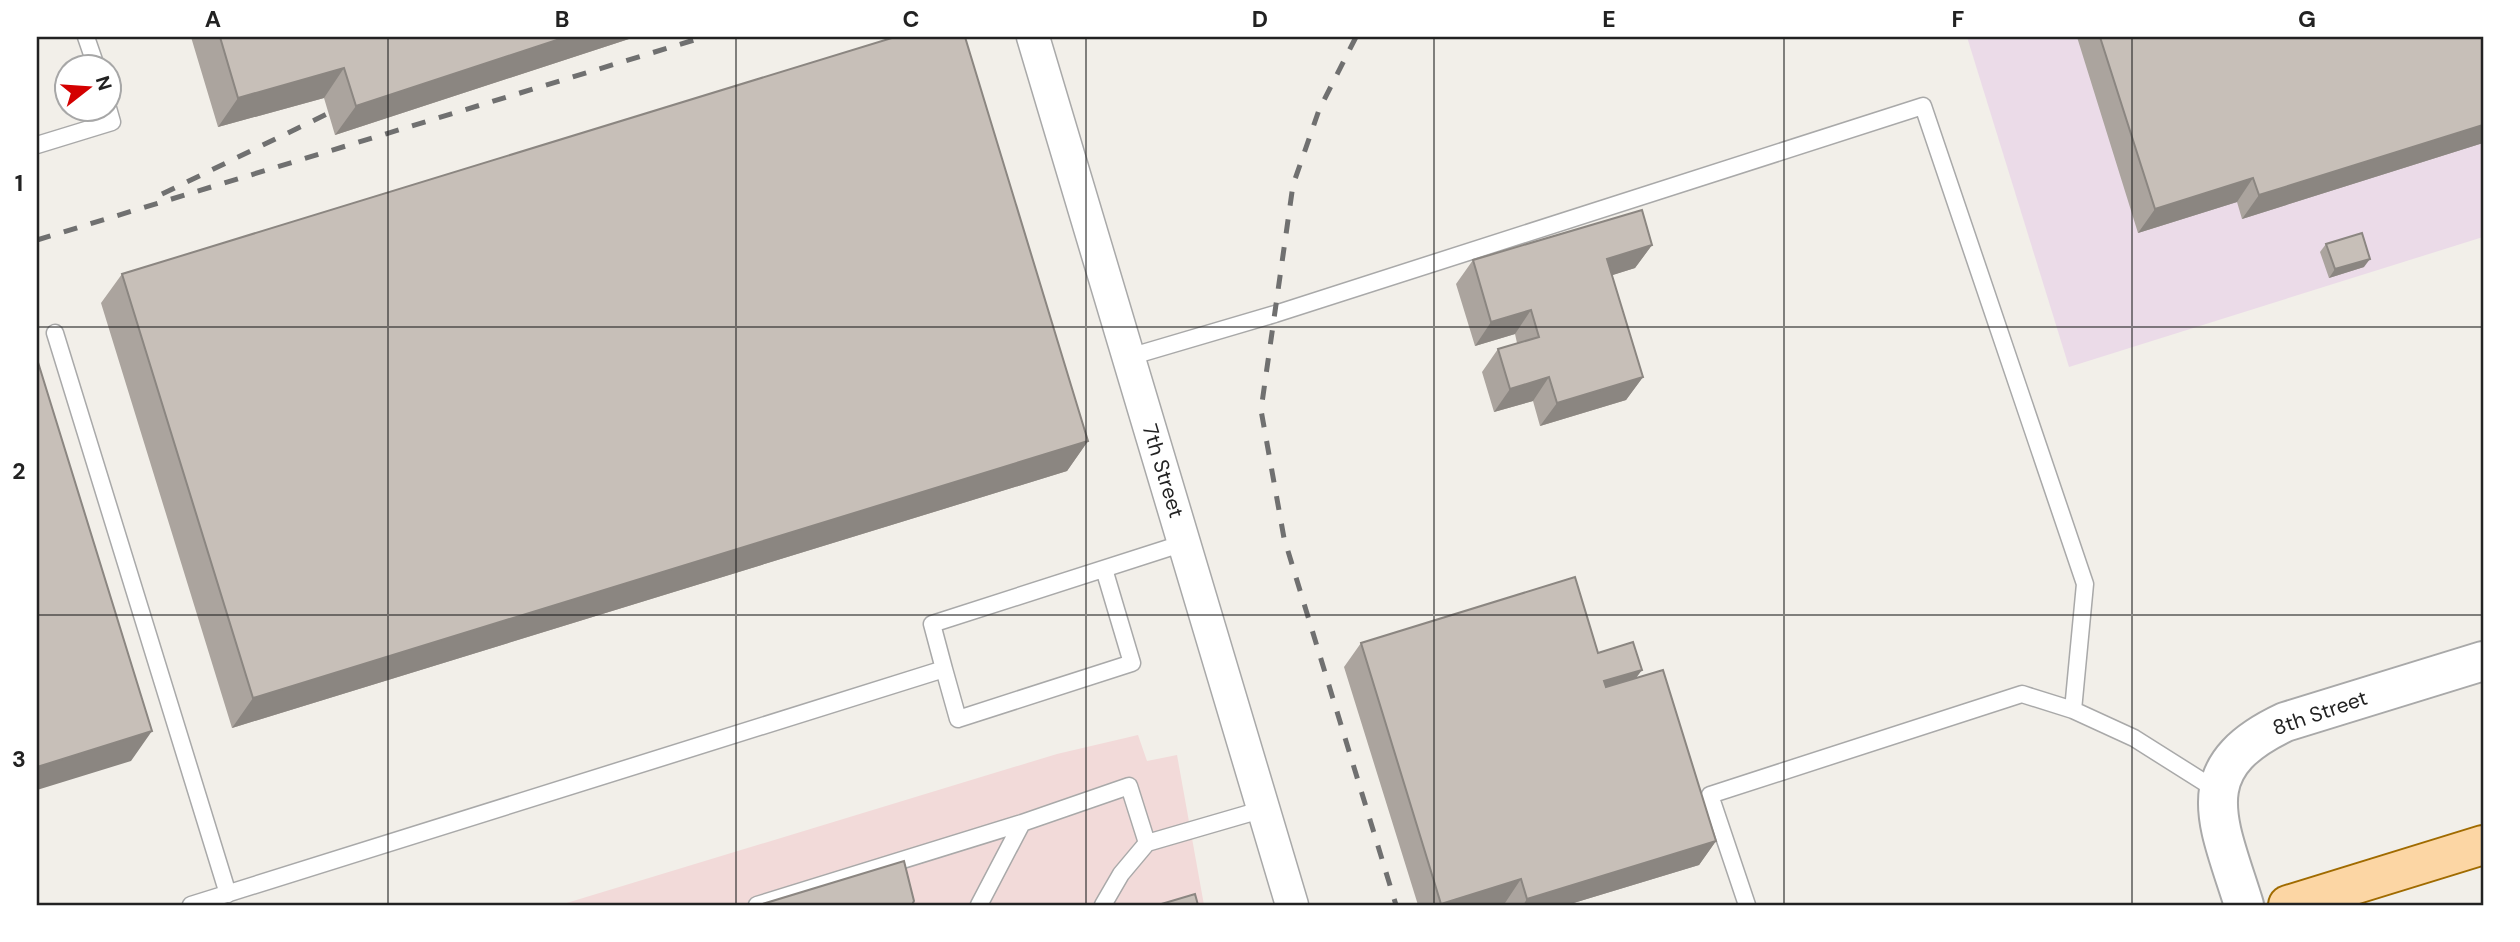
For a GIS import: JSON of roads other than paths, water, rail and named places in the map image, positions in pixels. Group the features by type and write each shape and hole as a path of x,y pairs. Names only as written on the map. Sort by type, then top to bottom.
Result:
{"main road":[{"path":"2288,905 2483,845"}],"street":[{"name":"7th Street","path":"1033,37 1292,905"},
{"name":"8th Street","path":"2244,905 2220,824 2218,791 2228,760 2254,736 2285,722 2483,661"}],"lane":[{"path":"1129,358 1275,314 1923,106 2085,584 2073,710"},
{"path":"37,145 113,122"},
{"path":"55,333 228,894"},
{"path":"1104,569 1132,663 958,719 932,624 1184,543"},
{"path":"191,905 944,669"},
{"path":"1747,905 1710,795 2022,694 2073,710 2134,738 2218,791"},
{"path":"757,905 1022,824 1129,786 1147,843"},
{"path":"1103,905 1121,874 1147,843 1264,809"},
{"path":"979,905 1022,824"}],"railway":[{"path":"37,240 704,37"},
{"path":"1356,37 1319,110 1293,185 1261,410 1284,538 1396,905"},
{"path":"162,194 329,113"}]}
